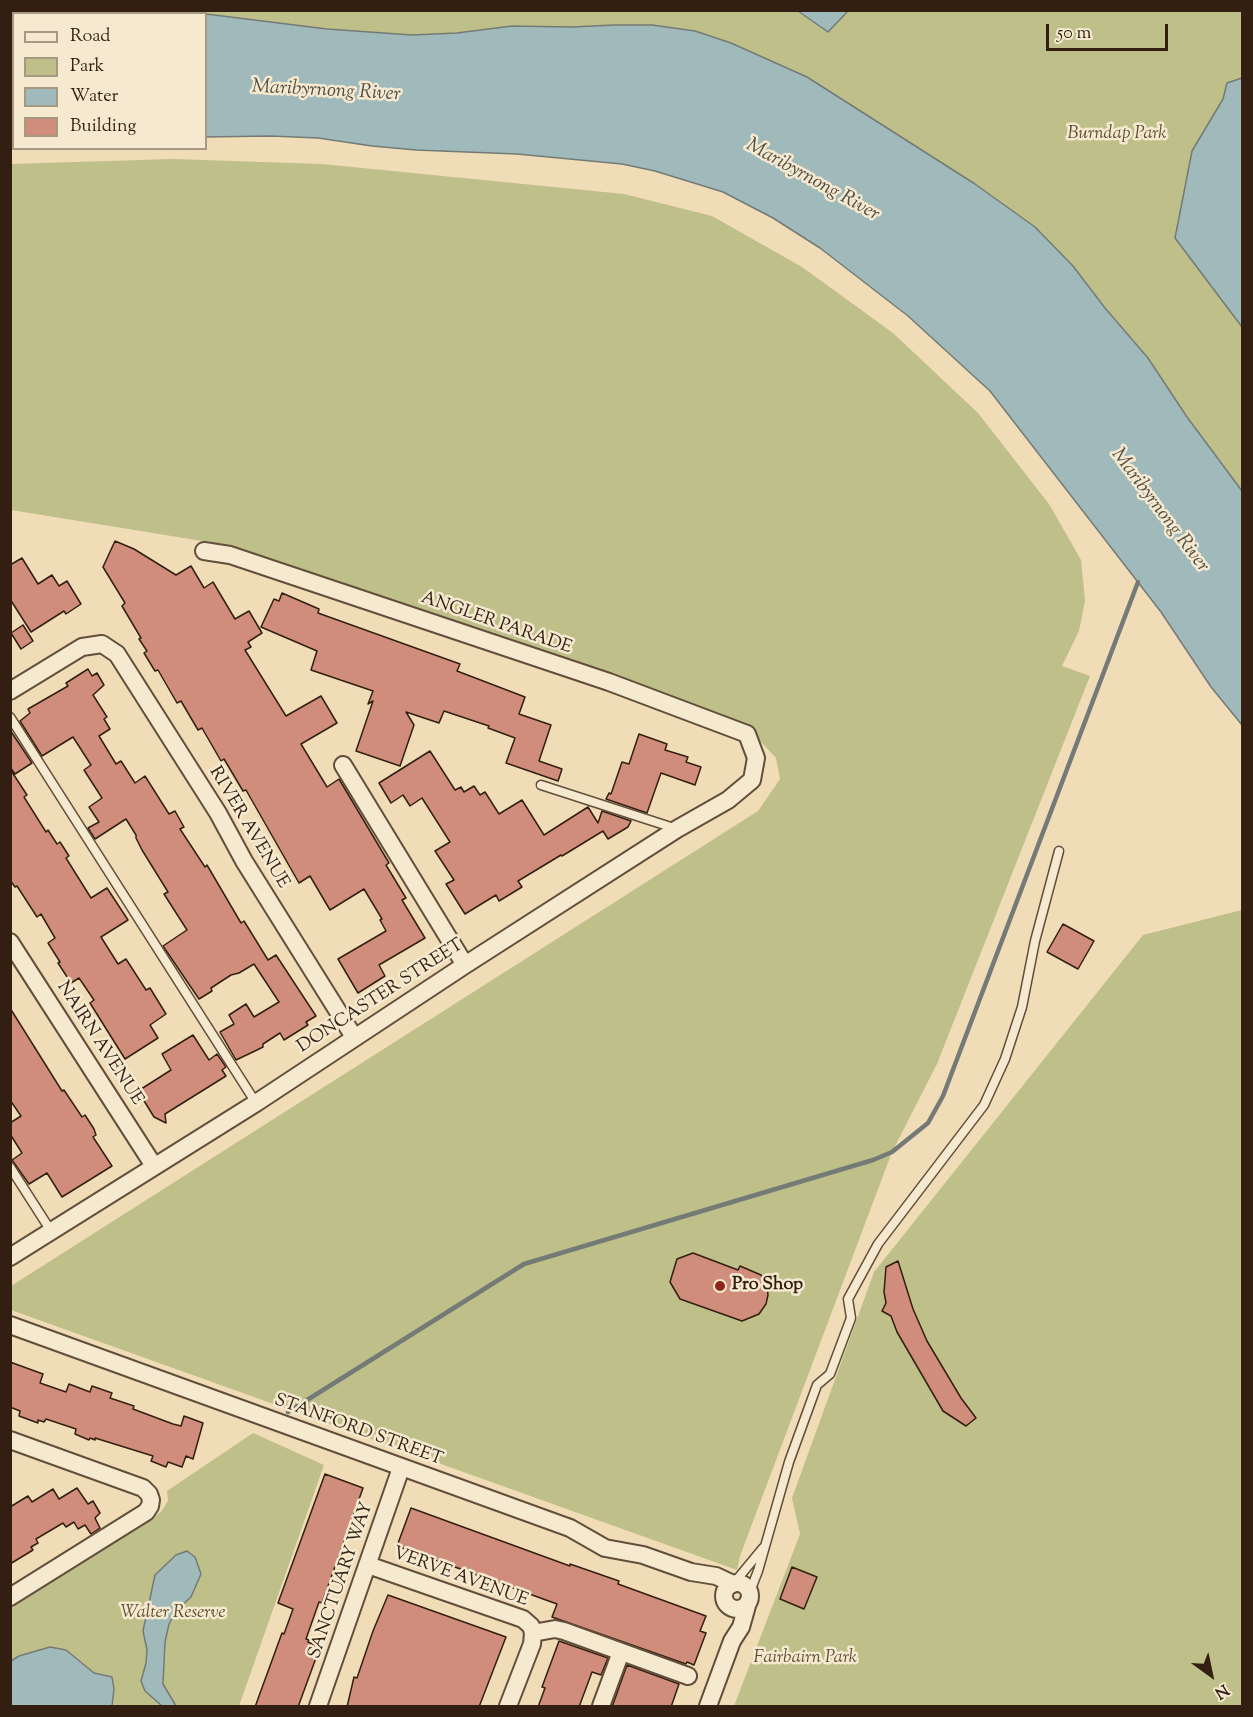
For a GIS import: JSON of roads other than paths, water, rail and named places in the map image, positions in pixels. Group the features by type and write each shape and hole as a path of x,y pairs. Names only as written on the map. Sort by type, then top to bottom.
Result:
{"street":[{"name":"ANGLER PARADE","path":"204,551 230,555 598,678 747,734 756,758"},
{"name":"RIVER AVENUE","path":"10,691 82,646 102,644 111,649 124,663 218,813 244,861 354,1037"},
{"name":"DONCASTER STREET","path":"10,1257 256,1103 354,1037 677,829 728,800 752,780 756,758"},
{"path":"343,765 465,965"},
{"name":"NAIRN AVENUE","path":"10,942 154,1166"},
{"name":"STANFORD STREET","path":"10,1325 575,1530 605,1548 643,1555 692,1572 712,1585 729,1592 745,1586 749,1598"},
{"path":"10,1440 143,1488 151,1500 146,1512 10,1597"},
{"name":"SANCTUARY WAY","path":"318,1707 401,1468"},
{"name":"VERVE AVENUE","path":"368,1565 523,1619 531,1626 533,1633"},
{"path":"729,1592 738,1609 749,1598"},
{"path":"729,1592 732,1641"},
{"path":"708,1707 732,1641 741,1627 749,1598"},
{"path":"508,1707 532,1644 533,1633 555,1629 688,1676"},
{"path":"601,1707 621,1652"}],"lane":[{"path":"10,717 256,1103"},
{"path":"542,785 677,829"},
{"path":"749,1598 789,1462 817,1385 830,1374 851,1318 848,1299 878,1244 984,1105 1005,1059 1022,1007 1035,940 1059,851"},
{"path":"10,1167 51,1231"},
{"path":"729,1592 763,1548"}],"water":[{"path":"11,11 167,12 12,12 11,141"},
{"path":"798,11 848,11 828,32"},
{"name":"Maribyrnong River","path":"207,14 327,29 412,35 457,33 512,26 652,25 695,31 731,43 807,77 975,184 1035,227 1073,266 1148,358 1187,417 1242,491 1242,725 1211,687 1161,612 990,391 908,316 820,248 773,218 723,192 655,171 622,164 517,154 416,150 318,138 207,137"},
{"path":"1242,78 1242,327 1175,238 1192,151 1223,99 1227,83"},
{"path":"187,1551 195,1557 201,1574 191,1597 177,1610 169,1624 165,1642 163,1684 176,1706 162,1706 145,1691 141,1681 147,1650 143,1631 155,1575 176,1555"},
{"path":"50,1647 66,1650 94,1673 112,1677 114,1689 112,1706 11,1706 11,1661 19,1656"}],"waterway":[{"path":"288,1412 524,1264 873,1160 892,1152 928,1123 943,1096 1138,582"}],"place":[{"name":"Pro Shop","path":"720,1286"}],"park label":[{"name":"Burndap Park","path":"1117,135"},
{"name":"Walter Reserve","path":"173,1614"},
{"name":"Fairbairn Park","path":"805,1659"}]}
